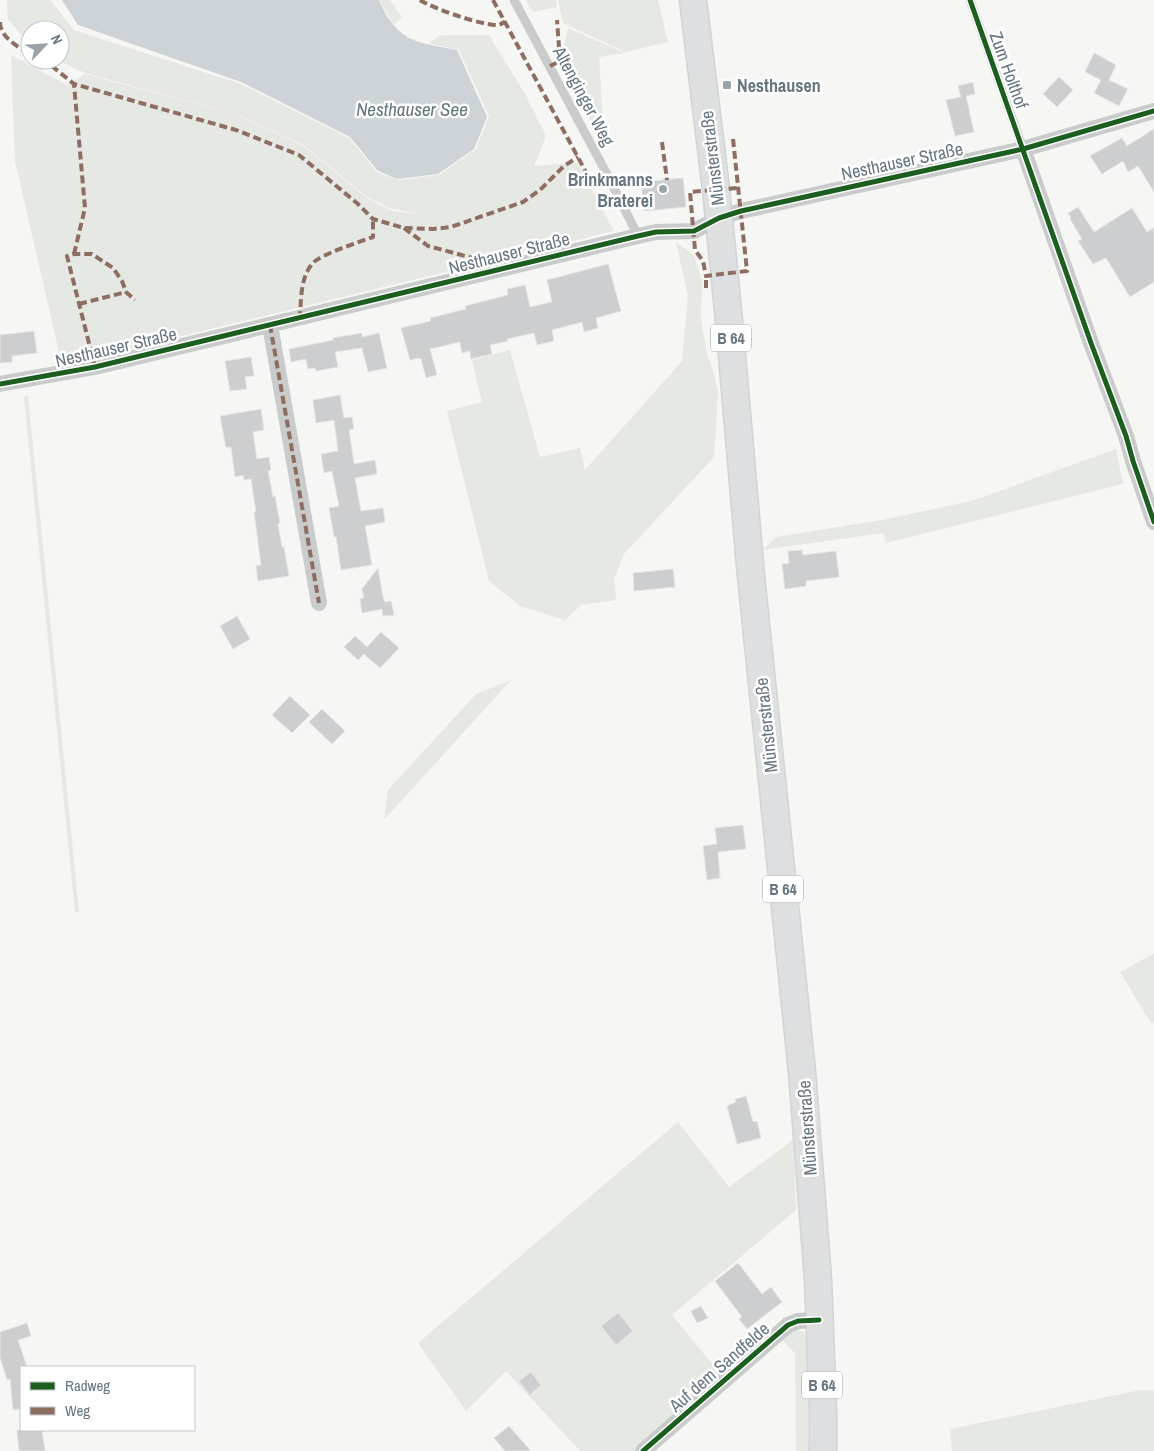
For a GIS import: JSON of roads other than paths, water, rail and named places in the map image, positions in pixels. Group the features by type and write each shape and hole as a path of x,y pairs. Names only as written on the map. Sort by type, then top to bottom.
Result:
{"main road":[{"name":"Münsterstraße","path":"693,0 719,218 751,576 802,1072 818,1279 823,1412 822,1451"}],"street":[{"name":"Nesthauser Straße","path":"0,384 94,367 656,232 694,231 719,218 741,211 1023,149 1154,111"},
{"path":"1023,149 1091,343 1126,436 1132,460 1154,522"},
{"path":"270,325 319,603"},
{"name":"Auf dem Sandfelde","path":"644,1451 788,1325 798,1320 819,1320"}],"lane":[{"name":"Altenginger Weg","path":"514,0 638,236"},
{"name":"Zum Holthof","path":"970,0 1023,149"}],"water":[{"name":"Nesthauser See","path":"62,0 379,0 393,25 401,33 419,42 457,50 487,117 474,149 438,174 397,179 378,171 350,137 241,82 78,25"}],"place":[{"name":"Nesthausen","path":"727,85"},
{"name":"Brinkmanns Braterei","path":"663,189"}]}
